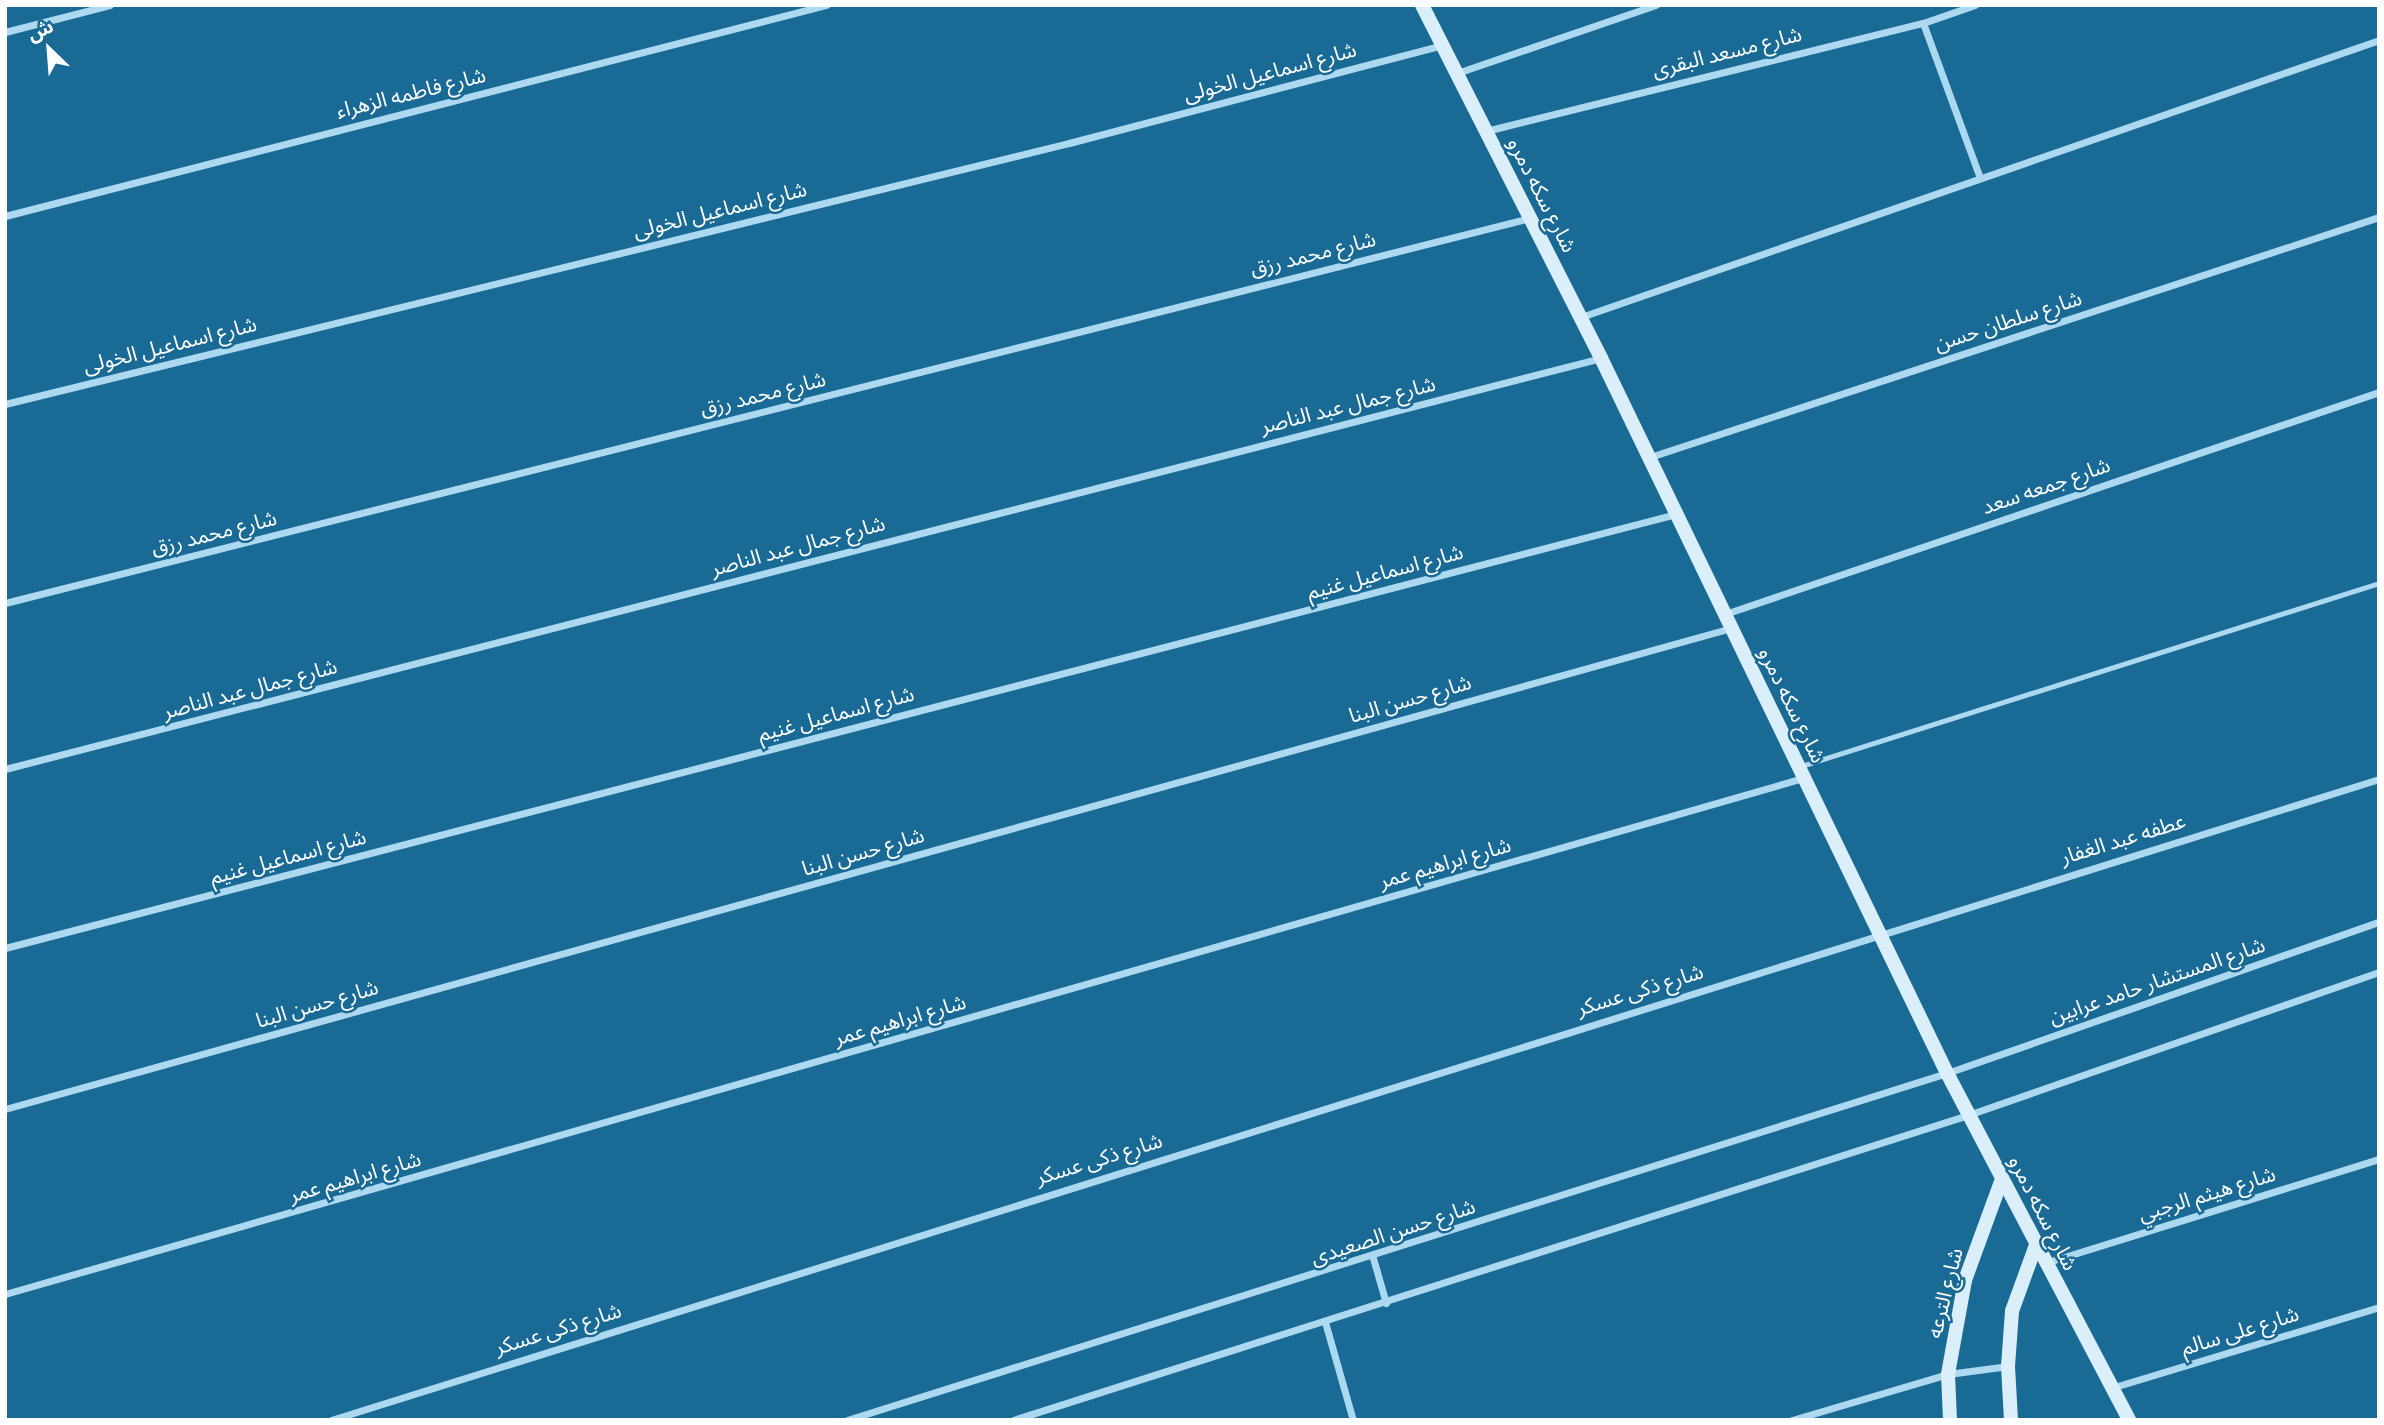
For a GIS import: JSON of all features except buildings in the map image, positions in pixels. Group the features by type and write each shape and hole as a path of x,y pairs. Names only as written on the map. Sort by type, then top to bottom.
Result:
{"main road":[{"name":"شارع سكه دمرو","path":"1422,5 1601,358 1947,1073 2129,1420"},
{"name":"شارع الترعه","path":"1950,1420 1948,1374 1965,1280 2002,1179"},
{"path":"2011,1420 2008,1366 2012,1311 2036,1245"}],"street":[{"path":"5,32 110,5"},
{"name":"شارع فاطمه الزهراء","path":"5,216 826,5"},
{"path":"1457,73 1656,5"},
{"name":"شارع مسعد البقرى","path":"1486,131 1923,23 1975,5"},
{"path":"1923,23 1980,178"},
{"path":"1580,318 2379,40"},
{"name":"شارع اسماعيل الخولى","path":"5,404 1069,143 1443,45"},
{"name":"شارع سلطان حسن","path":"1649,457 2379,217"},
{"name":"شارع محمد رزق","path":"5,603 1530,218"},
{"name":"شارع جمال عبد الناصر","path":"5,769 1601,358"},
{"name":"شارع جمعه سعد","path":"1728,621 2379,391"},
{"name":"شارع اسماعيل غنيم","path":"5,948 1676,514"},
{"name":"شارع حسن البنا","path":"5,1109 1728,621"},
{"name":"شارع ابراهيم عمر","path":"5,1294 1801,772"},
{"name":"عطفه عبد الغفار","path":"1878,933 2379,779"},
{"name":"شارع المستشار حامد عرابين","path":"1947,1073 2379,922"},
{"name":"شارع ذكى عسكر","path":"331,1420 1878,933"},
{"path":"1013,1420 1968,1115 2379,972"},
{"name":"شارع حسن الصعيدى","path":"847,1420 1373,1258 1947,1073"},
{"name":"شارع هيثم الرجبي","path":"2045,1263 2379,1159"},
{"path":"1373,1258 1386,1303"},
{"name":"شارع على سالم","path":"2110,1388 2379,1307"},
{"path":"1325,1322 1353,1420"},
{"path":"1792,1420 1948,1374 2008,1366"}],"lane":[{"path":"1801,772 2379,583"}]}
